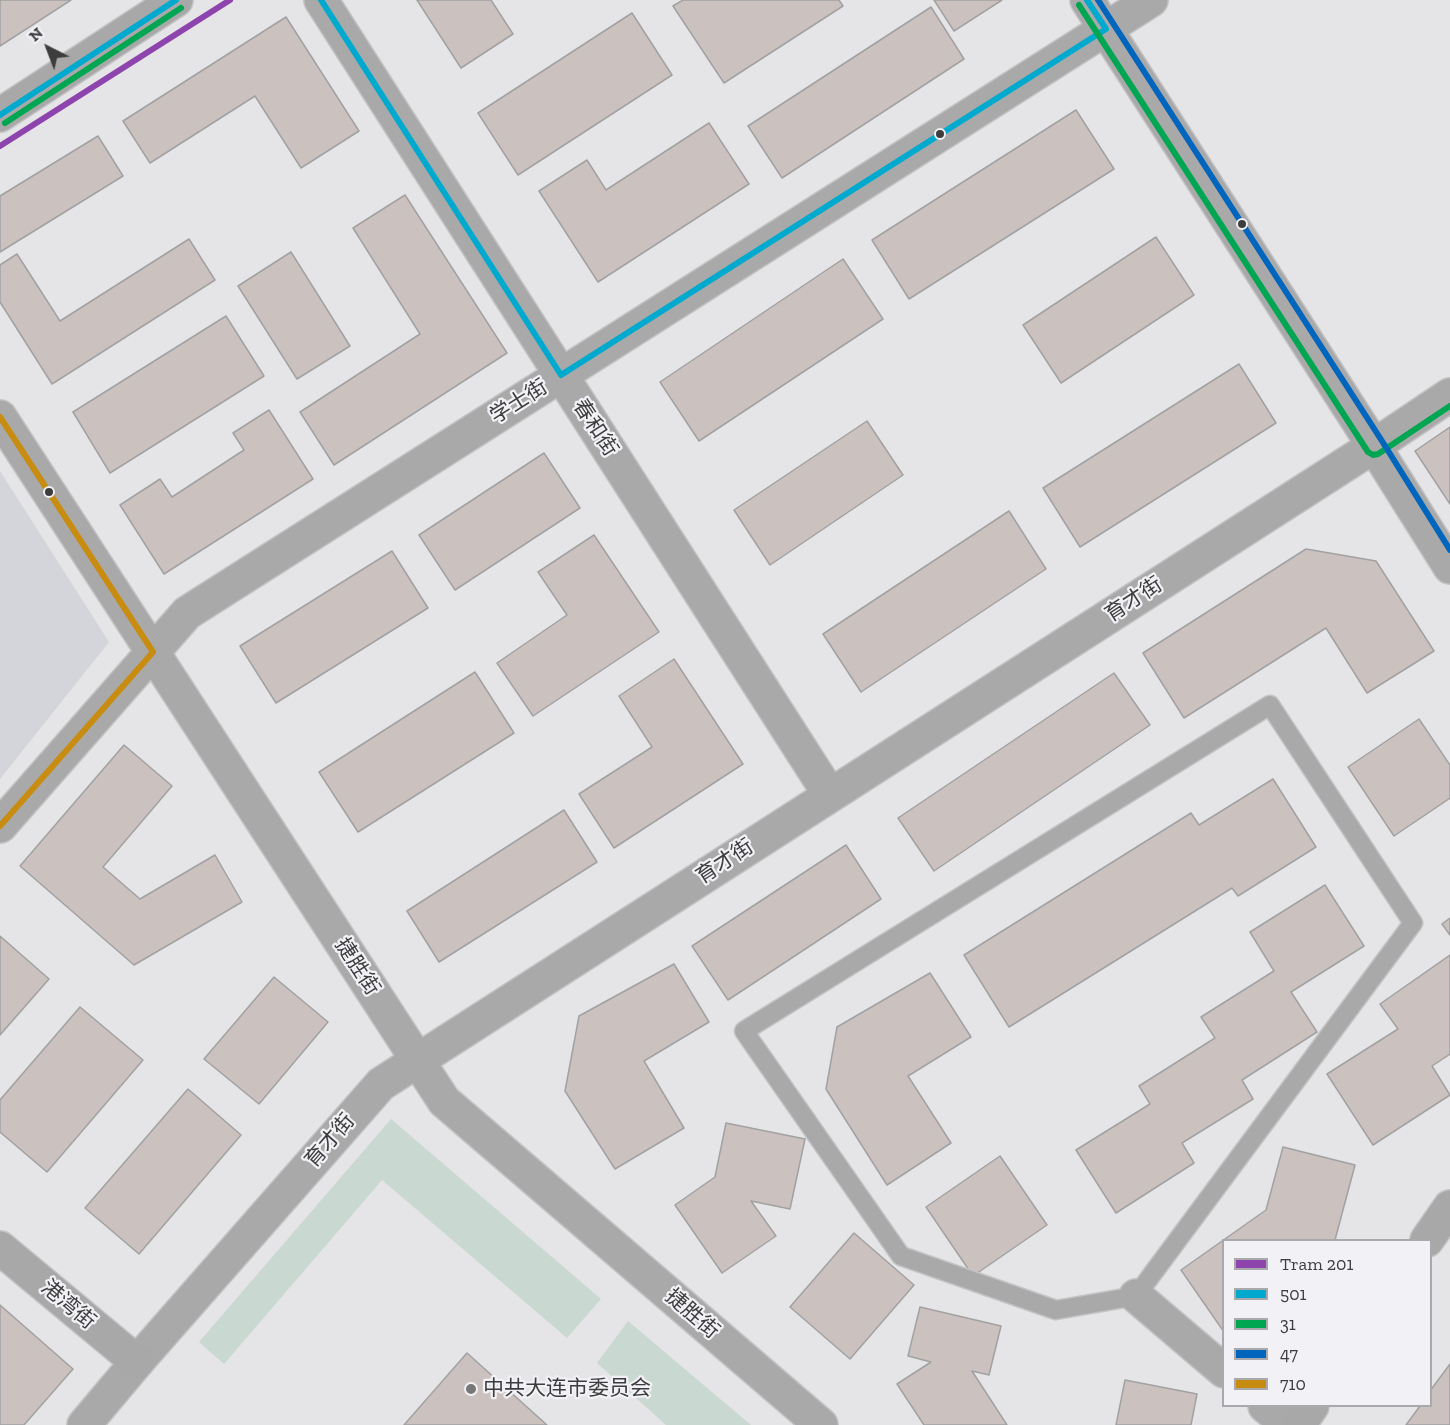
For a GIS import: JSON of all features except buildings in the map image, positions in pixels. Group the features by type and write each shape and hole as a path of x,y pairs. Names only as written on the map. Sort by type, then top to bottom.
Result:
{"main road":[{"path":"0,115 176,0"},
{"path":"1428,1239 1450,1207"},
{"name":"港湾街","path":"0,1248 137,1362"},
{"path":"1299,1425 1311,1407"}],"street":[{"name":"春和街","path":"321,0 830,795"},
{"path":"1087,0 1450,567"},
{"name":"学士街","path":"0,826 187,613 1151,0"},
{"name":"育才街","path":"84,1425 381,1084 1450,395"},
{"name":"捷胜街","path":"0,417 444,1101 821,1425"},
{"path":"1136,1296 1222,1369"},
{"path":"1266,1407 1288,1425"}],"lane":[{"path":"1270,705 1413,923 1136,1296 1056,1310 901,1256 744,1031 1270,705"}],"shaded area":[{"path":"0,471 109,642 0,779"},
{"path":"391,1119 601,1299 567,1338 382,1180 224,1364 199,1342"},
{"path":"628,1321 751,1425 666,1425 597,1363"}],"tram line":[{"name":"201","path":"0,146 230,0"}],"transit line":[{"name":"501","path":"0,115 176,0"},
{"name":"501","path":"321,0 561,375 1106,29 1087,0"},
{"name":"47","path":"1098,0 1450,550"},
{"name":"31","path":"1079,5 1368,452 1373,455 1378,454 1450,406"},
{"name":"31","path":"5,123 181,8"},
{"name":"710","path":"0,417 153,652 0,826"}],"place":[{"name":"中共大连市委员会","path":"471,1389"}]}
